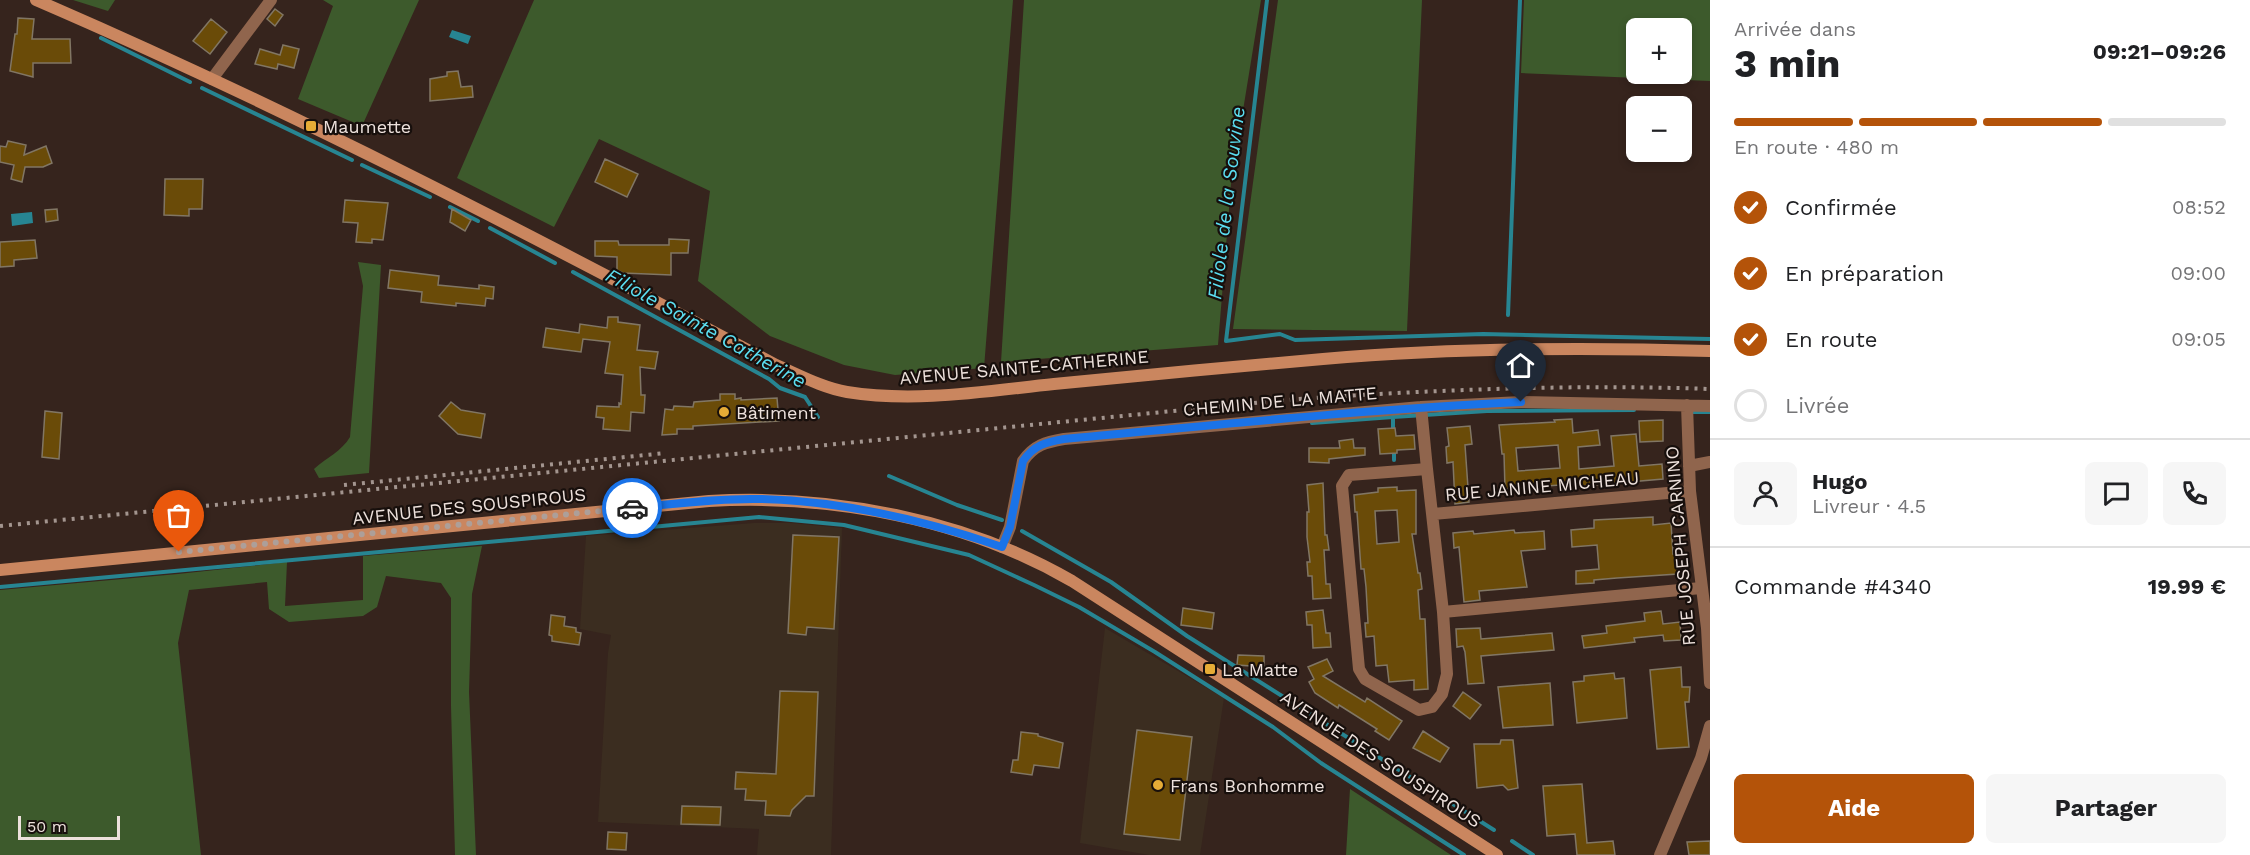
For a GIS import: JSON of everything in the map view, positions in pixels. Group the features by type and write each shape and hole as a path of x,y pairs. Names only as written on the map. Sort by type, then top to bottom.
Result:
{"main road":[{"name":"AVENUE SAINTE-CATHERINE","path":"36,0 212,79 384,162 776,365 844,391 879,396 953,395 1326,359 1452,353 1619,349 1710,351"},
{"name":"AVENUE DES SOUSPIROUS","path":"0,570 709,501 759,499 824,504 914,520 1002,547 1047,566 1096,595 1497,855"}],"street":[{"path":"212,79 271,0"},
{"name":"CHEMIN DE LA MATTE","path":"1002,547 1010,527 1023,461 1042,443 1064,439 1421,407 1521,402 1710,406"},
{"name":"RUE JOSEPH CARNINO","path":"1687,405 1690,491 1701,588 1708,627 1710,683"},
{"path":"1421,407 1443,612 1447,674 1442,694 1432,707 1419,710 1365,679 1359,669 1342,486 1349,475 1427,469"},
{"path":"1689,466 1710,462"},
{"name":"RUE JANINE MICHEAU","path":"1432,514 1690,491"},
{"path":"1443,612 1701,588"},
{"path":"1660,855 1701,758 1710,726"}],"shaded area":[{"path":"754,523 790,523 842,528 831,855 757,855 759,829 598,822 611,635 580,629 586,536"},
{"path":"1105,628 1224,698 1200,855 1149,855 1080,843"}],"green space":[{"path":"73,0 115,0 108,11"},
{"path":"323,0 419,0 362,126 298,99 333,6"},
{"path":"534,0 1013,0 984,368 895,375 844,365 770,336 698,281 710,191 599,139 554,227 457,178"},
{"path":"1024,0 1261,0 1231,184 1218,345 1001,362"},
{"path":"1278,0 1422,0 1407,331 1233,329"},
{"path":"1524,0 1710,0 1710,81 1692,80 1692,18 1626,18 1626,77 1521,73"},
{"path":"358,262 381,265 369,473 319,478 314,469 350,437 363,286"},
{"path":"482,546 472,594 469,692 476,855 455,855 451,598 441,583 386,576 377,607 363,616 289,622 269,609 267,582 189,590 178,643 201,855 0,855 0,590 287,562 285,606 363,600 363,556"},
{"path":"1350,789 1451,855 1346,855"}],"water":[{"path":"452,30 471,36 468,44 449,37"},
{"path":"32,212 33,223 12,226 11,214"}],"building":[{"path":"275,9 283,15 275,26 267,19"},
{"path":"18,18 34,19 32,39 70,39 71,63 33,63 33,77 10,71"},
{"path":"211,19 227,32 210,54 193,41"},
{"path":"283,45 299,49 294,68 278,64 277,69 255,64 260,49 280,55"},
{"path":"458,71 461,87 472,86 473,97 430,101 430,79 447,76 447,72"},
{"path":"8,141 26,145 24,155 46,146 52,163 43,167 25,167 22,182 11,179 14,165 0,162 0,146 6,147"},
{"path":"605,159 638,174 627,197 595,182"},
{"path":"165,179 203,179 202,209 189,209 189,216 164,215"},
{"path":"345,200 388,203 383,240 372,239 372,243 356,242 358,223 343,222"},
{"path":"57,209 58,220 46,222 45,210"},
{"path":"452,209 471,220 465,231 450,222"},
{"path":"669,239 689,240 688,253 671,253 671,275 623,273 617,270 617,257 595,256 595,241 618,241 619,245 669,245"},
{"path":"35,240 37,258 14,260 14,266 0,267 0,242"},
{"path":"390,270 439,276 438,285 479,289 479,285 494,287 493,299 486,298 485,306 456,303 456,306 421,302 422,292 388,288"},
{"path":"608,317 618,317 618,322 640,325 637,350 658,352 655,369 640,367 641,395 645,395 644,413 631,412 630,431 603,429 604,418 596,417 597,406 619,407 619,403 621,404 623,375 605,373 610,342 583,339 581,352 543,347 546,328 579,333 580,324 607,328"},
{"path":"720,394 735,394 735,399 741,398 741,400 777,398 779,421 693,426 693,429 677,429 677,434 662,435 665,409 673,410 674,406 693,407 694,402 720,400"},
{"path":"451,402 461,410 485,414 481,438 458,434 439,416"},
{"path":"45,411 62,413 59,459 42,457"},
{"path":"1572,419 1573,433 1598,430 1600,445 1578,447 1579,469 1614,466 1611,436 1636,434 1639,466 1662,464 1663,479 1560,488 1560,485 1505,489 1504,454 1502,454 1499,425 1555,422 1554,420","holes":["1558,445 1560,468 1518,471 1516,448"]},
{"path":"1663,420 1663,441 1640,442 1639,421"},
{"path":"1470,426 1472,444 1465,445 1469,502 1455,504 1453,462 1447,463 1446,447 1449,446 1447,428"},
{"path":"1395,428 1396,436 1414,435 1415,449 1380,454 1378,429"},
{"path":"1353,439 1354,448 1365,448 1365,455 1329,459 1329,463 1309,462 1309,448 1340,448 1339,441"},
{"path":"1323,483 1325,535 1327,535 1329,550 1324,550 1326,584 1330,584 1331,598 1313,599 1312,576 1308,576 1307,562 1310,562 1307,537 1307,512 1309,512 1307,485"},
{"path":"1397,487 1397,491 1416,490 1416,534 1412,534 1422,589 1418,590 1420,619 1425,619 1428,689 1414,690 1414,680 1389,682 1387,665 1376,666 1374,636 1366,637 1365,623 1368,623 1366,587 1364,569 1361,569 1354,495 1378,492 1378,488","holes":["1397,510 1399,542 1377,544 1375,511"]},
{"path":"1653,517 1653,525 1671,523 1673,554 1676,554 1678,574 1594,580 1594,583 1576,584 1576,571 1599,569 1597,545 1572,547 1571,530 1594,528 1594,520"},
{"path":"1514,530 1515,533 1544,531 1545,549 1521,551 1527,587 1479,591 1480,600 1464,602 1459,547 1454,548 1453,533 1473,531 1474,534"},
{"path":"793,535 839,537 834,629 807,627 806,635 788,633"},
{"path":"1183,608 1214,613 1212,629 1181,625"},
{"path":"1323,610 1326,633 1330,633 1331,647 1313,648 1312,625 1307,625 1306,612"},
{"path":"1661,611 1663,624 1680,622 1681,640 1664,641 1663,635 1634,638 1635,642 1584,648 1582,636 1607,633 1606,626 1645,621 1644,613"},
{"path":"551,615 565,617 564,626 576,628 576,632 581,633 579,645 552,641 552,636 549,635"},
{"path":"1480,628 1481,639 1552,633 1554,650 1481,656 1484,683 1468,684 1465,652 1463,646 1457,647 1456,629"},
{"path":"1238,655 1264,656 1264,672 1250,672 1251,666 1237,665"},
{"path":"1327,659 1333,671 1323,676 1365,702 1367,698 1402,721 1389,740 1375,731 1377,729 1315,693 1309,682 1314,679 1308,667"},
{"path":"1681,667 1682,687 1690,687 1689,702 1685,702 1689,747 1657,749 1650,670"},
{"path":"1614,673 1615,679 1624,678 1627,718 1577,723 1573,682 1584,681 1584,676"},
{"path":"1550,683 1553,725 1503,728 1498,687"},
{"path":"780,691 818,692 814,796 806,796 792,810 790,816 765,815 766,801 745,800 746,789 735,789 736,772 776,774"},
{"path":"1463,692 1481,705 1470,719 1453,706"},
{"name":"Frans Bonhomme","path":"1137,730 1192,737 1180,840 1124,834"},
{"path":"1423,731 1449,748 1440,762 1413,748"},
{"path":"1021,732 1038,734 1038,736 1063,743 1059,768 1034,765 1032,775 1011,772 1013,760 1018,760"},
{"path":"1501,740 1513,740 1518,788 1508,790 1503,785 1477,788 1474,744 1500,744"},
{"path":"1582,784 1587,843 1613,841 1615,855 1577,855 1575,834 1547,836 1543,786"},
{"path":"682,806 721,807 720,825 681,824"},
{"path":"608,832 627,833 626,850 607,849"},
{"path":"1710,841 1710,855 1689,855 1687,842"}],"waterway":[{"name":"Filiole de la Souvine","path":"1267,0 1226,341 1280,334 1295,340 1483,334 1710,339"},
{"path":"1508,315 1520,0"},
{"name":"Filiole Sainte Catherine","path":"101,38 190,82"},
{"name":"Filiole Sainte Catherine","path":"202,88 352,160"},
{"name":"Filiole Sainte Catherine","path":"362,165 430,197"},
{"name":"Filiole Sainte Catherine","path":"450,207 478,221"},
{"name":"Filiole Sainte Catherine","path":"490,228 555,263"},
{"name":"Filiole Sainte Catherine","path":"573,272 769,379 780,388 805,397 818,417"},
{"path":"1393,417 1487,411 1634,410"},
{"path":"1690,412 1710,412"},
{"name":"Filiole de la Souvine","path":"1312,423 1393,417 1393,430"},
{"name":"Filiole de la Souvine","path":"1394,450 1394,460"},
{"name":"Filiole Sainte Catherine","path":"889,476 957,505 1002,520"},
{"path":"0,587 759,517 844,525 969,555 1079,607 1273,727 1321,763 1464,855"},
{"name":"Filiole Sainte Catherine","path":"1022,531 1111,582 1187,636 1494,830"},
{"name":"Filiole Sainte Catherine","path":"1512,841 1533,855"}],"railway":[{"path":"0,526 1285,400 1498,389 1604,387 1710,389"},
{"path":"344,485 666,453"}],"way so far":[{"path":"179,552 632,508"}],"place":[{"name":"Maumette","path":"311,126"},
{"name":"Bâtiment","path":"724,412"},
{"name":"La Matte","path":"1210,669"},
{"name":"Frans Bonhomme","path":"1158,785"}],"route":[{"path":"632,508 759,499 824,504 914,520 1002,547 1010,527 1023,461 1042,443 1325,414 1521,402"}]}
